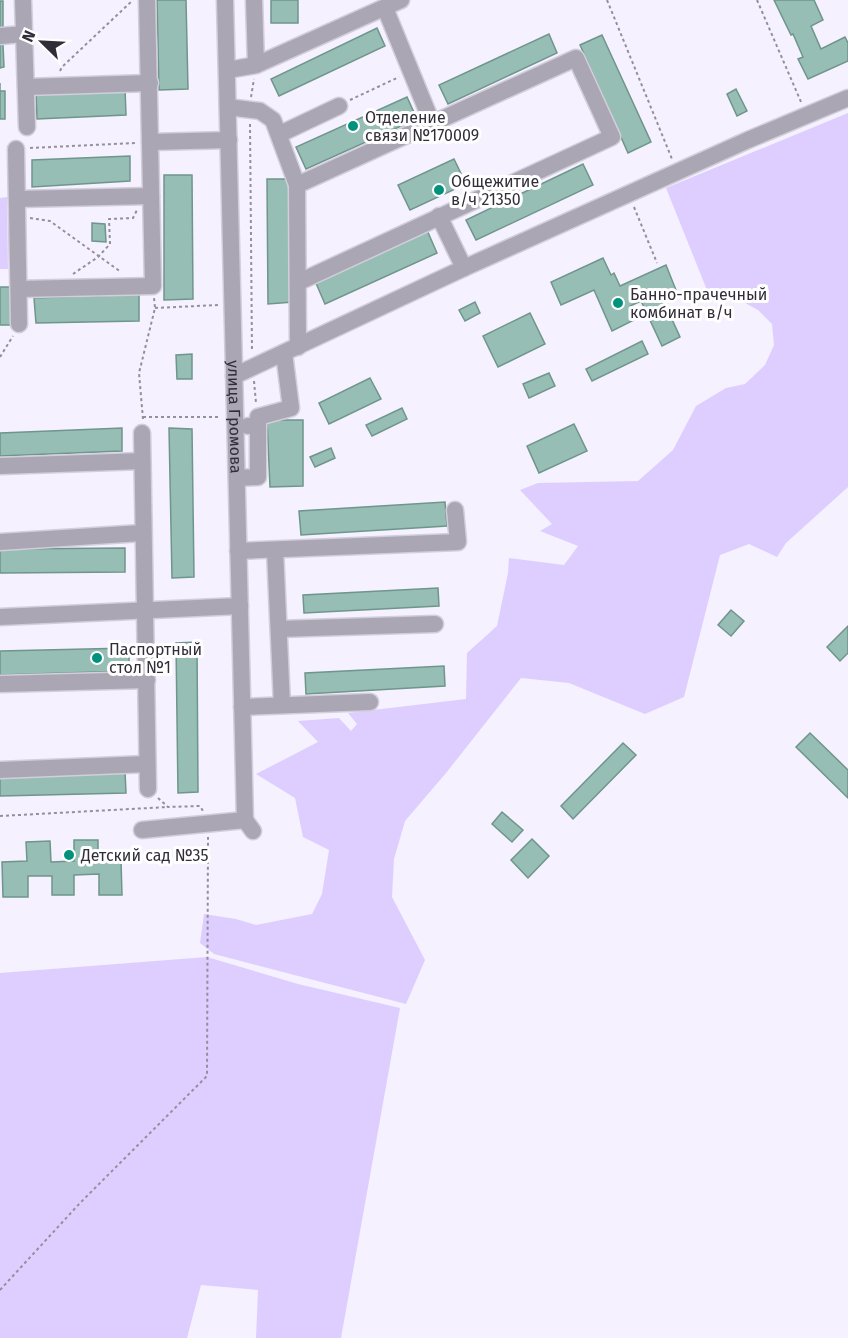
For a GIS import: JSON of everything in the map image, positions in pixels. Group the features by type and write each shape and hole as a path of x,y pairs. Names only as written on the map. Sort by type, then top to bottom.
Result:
{"street":[{"path":"23,0 27,127"},
{"path":"19,289 153,286 147,196 150,83 147,0"},
{"name":"улица Громова","path":"208,823 249,825 242,707 225,0"},
{"path":"254,0 256,64"},
{"path":"228,70 256,64 401,0"},
{"path":"385,8 432,123"},
{"path":"0,36 24,34"},
{"path":"297,185 576,58 612,137 298,282"},
{"path":"26,87 150,83"},
{"path":"234,376 464,268 748,140 848,98"},
{"path":"280,134 339,105"},
{"path":"228,107 261,111 273,120 297,185 298,282 291,350 291,408 258,422 235,421"},
{"path":"150,142 229,140"},
{"path":"16,149 19,324"},
{"path":"17,199 147,196"},
{"path":"440,216 464,268"},
{"path":"237,478 258,477 258,422"},
{"path":"142,425 148,789"},
{"path":"0,466 142,461"},
{"path":"238,552 458,542 455,510"},
{"path":"0,542 142,533"},
{"path":"275,550 282,705"},
{"path":"0,617 240,606"},
{"path":"279,629 435,624"},
{"path":"0,684 147,680"},
{"path":"242,707 370,702"},
{"path":"0,770 147,765"},
{"path":"142,830 208,823"}],"path":[{"path":"52,87 62,67 133,0"},
{"path":"608,0 678,173"},
{"path":"757,0 807,116"},
{"path":"256,64 249,110 252,368 258,422"},
{"path":"339,105 410,72"},
{"path":"16,149 150,142"},
{"path":"629,195 657,263"},
{"path":"70,276 98,257 110,244 109,219 133,218 147,196"},
{"path":"18,216 50,221 126,275"},
{"path":"153,286 155,308 139,373 142,425 235,421"},
{"path":"155,308 233,304"},
{"path":"0,357 19,324"},
{"path":"148,789 168,807"},
{"path":"0,816 200,806 208,823 207,1076 80,1203 0,1290"}],"shaded area":[{"path":"848,113 848,487 786,543 777,557 749,544 720,555 684,697 645,714 569,683 521,678 405,821 394,859 392,897 425,960 406,1004 214,954 200,943 204,914 256,925 312,914 322,894 329,850 303,837 295,798 256,774 318,742 298,721 339,718 351,731 357,724 348,713 466,699 467,653 497,626 509,558 564,565 578,546 540,531 552,524 520,490 538,483 638,481 673,450 696,406 726,388 745,384 765,365 774,345 772,324 758,310 736,298 711,300 666,188"},
{"path":"7,197 8,269 0,269 0,198"},
{"path":"207,957 298,984 400,1008 341,1338 256,1338 258,1290 201,1285 187,1338 0,1338 0,973"}],"building":[{"path":"157,0 186,0 188,89 159,90"},
{"path":"271,0 298,0 298,23 271,23"},
{"path":"774,0 814,0 823,20 811,26 821,49 845,37 848,43 848,61 808,79 798,59 803,57"},
{"path":"0,1 3,1 3,27 0,27"},
{"path":"377,28 385,46 279,96 271,79"},
{"path":"549,34 557,53 448,104 439,85"},
{"path":"602,35 651,142 628,153 580,45"},
{"path":"0,45 3,45 4,67 0,68"},
{"path":"125,88 126,115 37,119 36,92"},
{"path":"736,89 747,111 737,116 727,94"},
{"path":"0,91 5,91 5,119 0,119"},
{"path":"407,97 417,119 306,169 296,147"},
{"path":"130,156 130,181 32,187 32,160"},
{"path":"454,159 466,184 410,210 398,185"},
{"path":"583,164 593,185 476,240 466,220"},
{"path":"164,175 192,175 193,299 164,300"},
{"path":"267,179 290,179 293,302 268,304"},
{"path":"92,223 105,224 106,242 92,241"},
{"path":"427,230 437,253 325,304 315,281"},
{"name":"Банно-прачечный комбинат в/ч","path":"603,258 611,275 614,273 620,286 666,265 678,295 667,300 663,292 660,293 680,337 662,346 641,301 630,306 636,319 612,331 594,290 561,305 551,282"},
{"path":"0,287 12,287 12,325 0,325"},
{"path":"139,294 139,321 36,323 34,298"},
{"path":"475,302 480,313 465,321 459,310"},
{"path":"530,313 545,344 498,367 483,336"},
{"path":"642,341 648,354 592,381 586,369"},
{"path":"192,354 192,379 177,379 176,355"},
{"path":"549,373 555,386 529,398 523,384"},
{"path":"370,378 381,399 329,424 319,403"},
{"path":"402,408 407,419 372,436 366,425"},
{"path":"267,420 303,420 303,486 270,487"},
{"path":"574,424 587,451 539,473 527,446"},
{"path":"122,428 122,451 0,456 0,433"},
{"path":"169,428 192,429 194,577 172,578"},
{"path":"331,448 335,458 315,467 310,457"},
{"path":"445,502 447,526 301,535 299,511"},
{"path":"125,548 125,572 0,573 0,549"},
{"path":"438,588 439,606 304,613 303,595"},
{"path":"731,610 744,621 731,636 718,625"},
{"path":"848,626 848,653 840,661 827,647"},
{"path":"197,642 198,792 178,793 176,643"},
{"path":"129,648 129,671 0,675 0,651"},
{"path":"444,666 445,686 306,694 305,673"},
{"path":"810,733 848,770 848,798 796,747"},
{"path":"623,743 636,755 573,819 561,806"},
{"path":"125,771 126,793 0,796 0,774"},
{"path":"502,812 523,830 512,842 492,824"},
{"path":"532,839 549,856 528,878 511,860"},
{"path":"74,840 98,840 98,860 121,860 122,895 99,895 99,874 74,875 74,895 52,895 52,876 28,876 28,897 3,897 2,862 27,861 26,842 50,841 51,862 74,861"}],"place":[{"name":"Отделение связи №170009","path":"353,126"},
{"name":"Общежитие в/ч 21350","path":"439,190"},
{"name":"Банно-прачечный комбинат в/ч","path":"618,303"},
{"name":"Паспортный стол №1","path":"97,658"},
{"name":"Детский сад №35","path":"69,855"}]}
